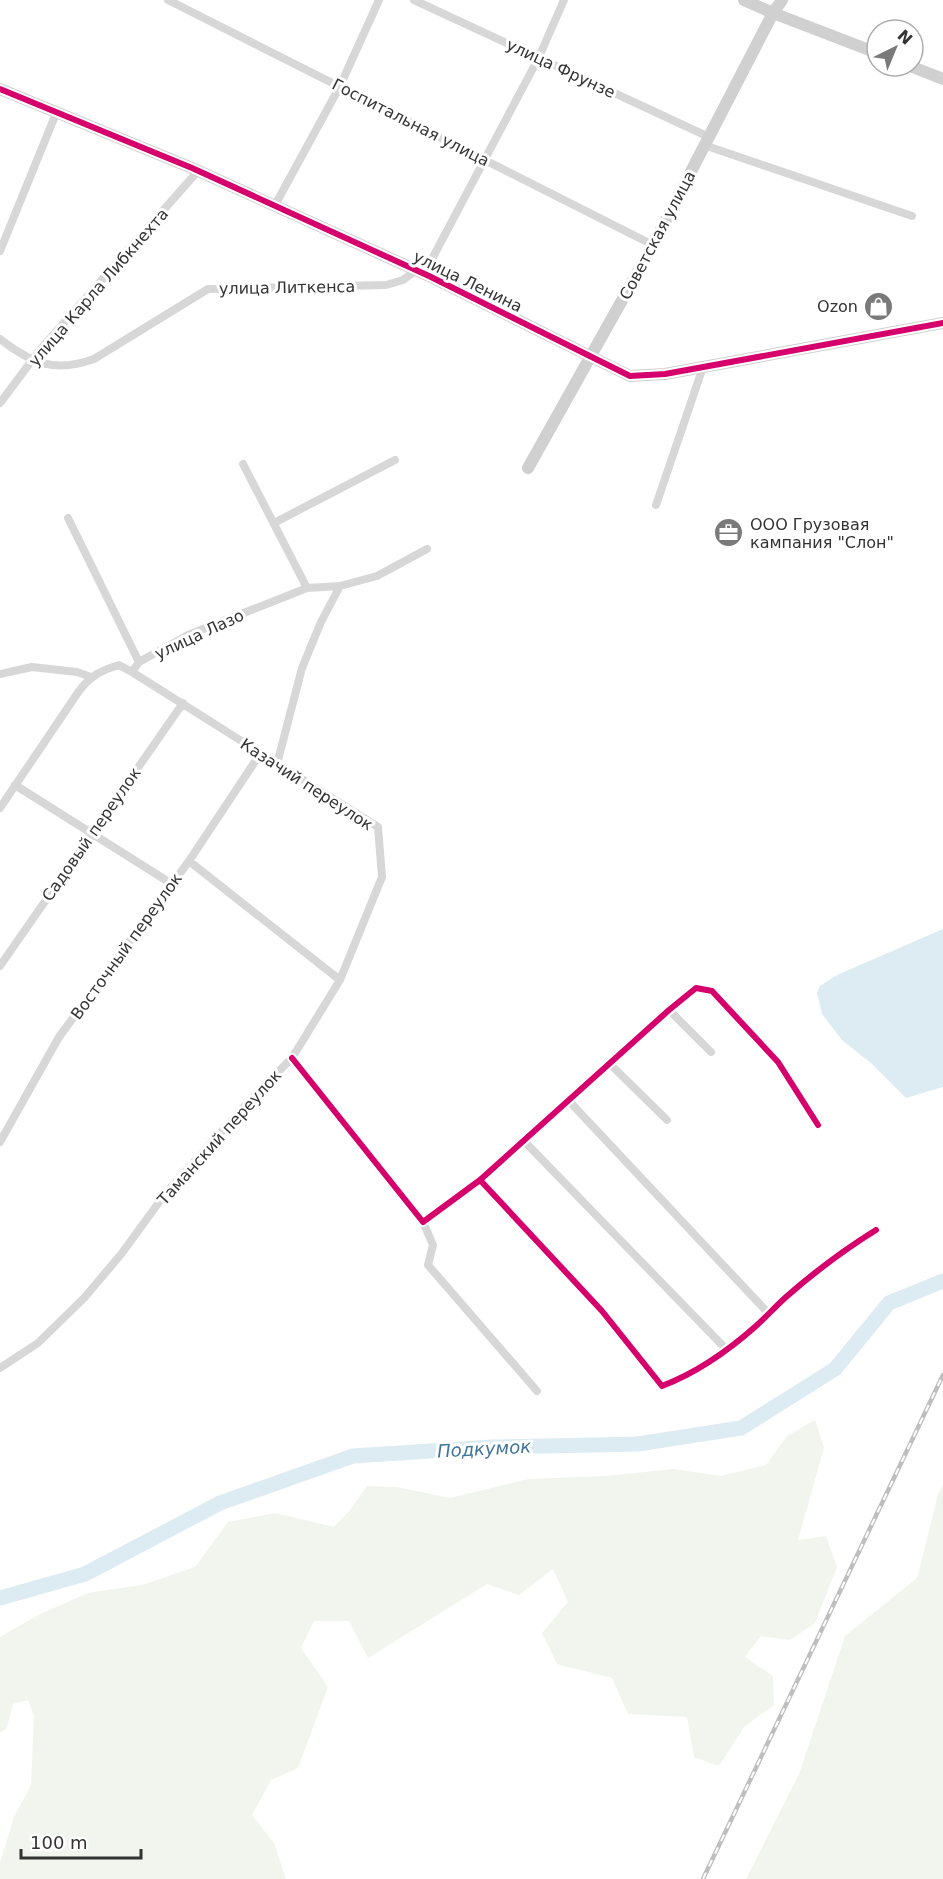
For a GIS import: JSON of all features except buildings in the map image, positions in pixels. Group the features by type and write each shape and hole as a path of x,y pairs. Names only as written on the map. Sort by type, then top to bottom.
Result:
{"street":[{"name":"Госпитальная улица","path":"168,0 653,245"},
{"path":"274,207 340,86 379,0"},
{"name":"улица Фрунзе","path":"414,0 539,57 706,141 912,216"},
{"path":"419,272 485,159 539,57 564,0"},
{"path":"744,0 865,48"},
{"name":"Советская улица","path":"528,468 653,245 773,13 782,0"},
{"path":"925,72 943,79"},
{"name":"улица Ленина","path":"0,89 198,171 419,272 630,376 665,374 943,323"},
{"path":"0,251 57,111"},
{"name":"улица Карла Либкнехта","path":"0,403 34,359 198,171"},
{"name":"улица Литкенса","path":"0,339 20,355 56,367 75,366 94,359 208,289 386,285 419,272"},
{"path":"656,505 703,367"},
{"path":"274,523 395,460"},
{"path":"243,464 307,588"},
{"path":"68,518 139,662"},
{"name":"улица Лазо","path":"132,672 139,662 188,635 307,588 340,586 377,576 427,549"},
{"path":"277,764 302,668 321,622 340,586"},
{"path":"0,808 79,691 91,677 102,670 119,665 132,672"},
{"path":"0,674 32,668 77,672 91,677"},
{"name":"Казачий переулок","path":"132,672 378,827 382,877 340,980"},
{"name":"Садовый переулок","path":"0,966 183,703"},
{"name":"Восточный переулок","path":"0,1142 59,1036 189,861 260,754"},
{"path":"15,785 172,884"},
{"path":"189,861 340,980"},
{"name":"Таманский переулок","path":"0,1368 38,1343 85,1297 122,1254 165,1194 253,1096 292,1058 340,980"},
{"path":"423,1222 480,1180 696,988 712,991 778,1062 818,1125"},
{"path":"669,1010 711,1052"},
{"path":"292,1058 423,1222 433,1245 428,1265 537,1391"},
{"path":"609,1063 668,1120"},
{"path":"569,1101 769,1314"},
{"path":"524,1141 726,1349"},
{"path":"480,1180 602,1311 662,1386 681,1379 726,1349 787,1296 876,1230"}],"shaded area":[{"path":"943,929 943,1087 906,1098 872,1064 842,1040 822,1014 817,993 820,986 837,975"},
{"path":"815,1420 824,1448 798,1540 826,1536 837,1567 815,1623 790,1640 761,1636 745,1657 773,1676 774,1705 744,1727 719,1766 694,1757 687,1717 628,1714 612,1678 557,1664 542,1633 568,1602 553,1569 519,1595 487,1584 368,1658 349,1621 314,1621 301,1648 328,1687 298,1768 271,1780 252,1815 274,1843 286,1879 0,1879 0,1863 14,1817 31,1785 34,1716 28,1700 13,1704 7,1728 0,1733 0,1637 38,1615 88,1593 142,1585 195,1567 228,1522 275,1513 334,1527 350,1510 367,1486 397,1487 450,1498 528,1479 606,1476 674,1469 721,1476 766,1465 787,1436"},
{"path":"943,1485 943,1879 746,1879 799,1774 845,1636 917,1578 938,1494"}],"waterway":[{"name":"Подкумок","path":"0,1598 85,1574 220,1503 353,1456 492,1447 638,1444 741,1428 835,1369 889,1303 943,1281"}],"railway":[{"path":"703,1879 943,1375"}],"cycle path":[{"path":"0,89 192,168 429,276 630,376 665,374 943,323"},
{"path":"292,1058 423,1222 480,1180 696,988 712,991 778,1062 818,1125"},
{"path":"480,1180 602,1311 662,1386 700,1368 735,1344 807,1280 841,1253 876,1230"}],"place":[{"name":"Ozon","path":"879,306"},
{"name":"ООО Грузовая кампания \"Слон\"","path":"729,533"}]}
